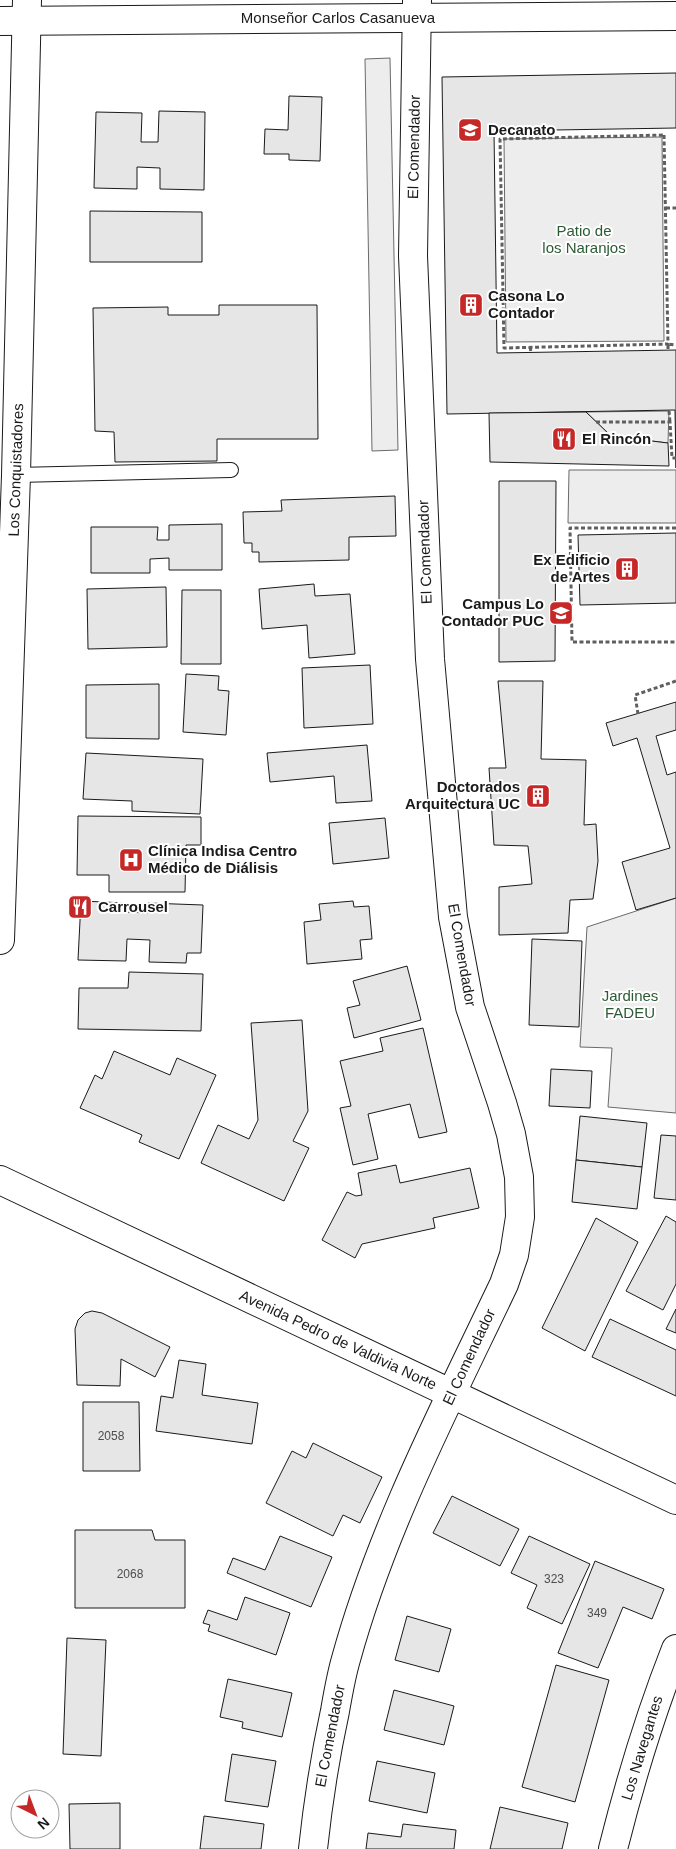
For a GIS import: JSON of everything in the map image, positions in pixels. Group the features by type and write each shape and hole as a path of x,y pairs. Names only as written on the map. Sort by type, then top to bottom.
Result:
{"street":[{"name":"Monseñor Carlos Casanueva","path":"18,14 417,9 676,16"},
{"name":"El Comendador","path":"313,1849 321,1779 345,1661 353,1635 381,1554 452,1394 504,1284 514,1255 520,1217 520,1177 511,1134 470,1007 453,917 434,714 413,256 417,9"},
{"name":"Los Conquistadores","path":"0,940 16,475 18,14"},
{"name":"Avenida Pedro de Valdivia Norte","path":"0,1180 676,1500"},
{"name":"Los Navegantes","path":"613,1849 644,1732 676,1649"}],"lane":[{"path":"16,475 231,470"}],"path":[{"path":"668,349 668,344 666,208 664,135 500,139 504,348 668,344 676,345"},
{"path":"666,208 676,208"},
{"path":"496,260 502,260"},
{"path":"530,347 530,352"},
{"path":"669,410 672,458 676,458"},
{"path":"596,422 670,422"},
{"path":"676,528 570,528 572,642 676,642"},
{"path":"556,556 570,555"},
{"path":"638,714 635,695 676,681"}],"shaded area":[{"path":"390,58 398,450 372,451 365,59"},
{"name":"Patio de los Naranjos","path":"662,137 664,341 506,342 504,139"},
{"path":"669,411 668,443 611,436 586,412"},
{"path":"569,470 676,470 676,523 568,523"},
{"name":"Jardines FADEU","path":"676,898 676,1113 608,1107 612,1048 580,1047 587,927"}],"building":[{"name":"Casona Lo Contador","path":"676,73 676,128 494,131 497,353 676,350 676,468 675,410 447,414 442,77"},
{"path":"289,96 322,97 320,161 289,160 289,154 264,154 265,129 288,130"},
{"path":"159,111 205,112 204,190 160,189 160,168 137,167 137,189 94,188 96,112 142,113 141,142 158,142"},
{"path":"90,211 202,212 202,262 90,262"},
{"path":"219,305 317,305 318,439 217,439 217,461 115,462 114,432 95,431 93,308 168,307 168,315 219,315"},
{"name":"El Rincón","path":"586,412 611,436 668,443 669,466 490,462 489,413"},
{"path":"499,481 556,481 555,661 499,662"},
{"path":"395,496 396,536 349,537 349,560 259,562 259,552 252,552 252,543 244,543 243,512 282,511 281,500"},
{"path":"222,524 222,570 169,570 169,558 150,559 150,573 91,573 91,527 158,527 157,540 169,540 169,525"},
{"name":"Ex Edificio de Artes","path":"676,533 676,603 580,605 578,535"},
{"path":"314,584 315,596 350,594 355,654 309,658 307,625 262,629 259,589"},
{"path":"166,587 167,647 88,649 87,589"},
{"path":"182,590 221,590 221,664 181,664"},
{"path":"370,665 373,724 304,728 302,668"},
{"path":"186,674 219,676 218,690 229,691 226,735 183,732"},
{"name":"Doctorados Arquitectura UC","path":"498,681 543,681 541,759 586,760 584,825 596,824 598,861 593,899 570,900 568,933 499,935 499,887 532,884 528,846 494,845 489,768 506,768"},
{"path":"159,684 159,739 86,738 86,685"},
{"path":"676,702 676,730 656,736 667,775 676,772 676,898 636,910 622,862 670,848 637,738 613,746 606,723"},
{"path":"367,745 372,801 336,803 334,776 270,782 267,753"},
{"path":"86,753 203,759 200,814 132,811 132,801 83,799"},
{"name":"Clínica Indisa Centro Médico de Diálisis","path":"78,816 201,817 201,845 186,845 185,892 109,892 109,875 77,875"},
{"path":"385,818 389,858 333,864 329,823"},
{"path":"81,901 126,903 126,912 148,913 148,903 203,905 201,953 187,953 186,963 149,962 150,940 127,939 126,961 78,960"},
{"path":"353,901 354,907 369,906 372,939 360,940 362,959 307,964 304,922 321,920 319,904"},
{"path":"532,939 582,941 579,1027 529,1025"},
{"path":"407,966 421,1020 354,1038 347,1008 360,1005 353,981"},
{"path":"129,972 203,974 201,1031 78,1029 79,988 128,988"},
{"path":"302,1020 308,1111 293,1141 309,1148 284,1201 201,1163 218,1125 249,1139 258,1120 251,1023"},
{"path":"423,1028 447,1132 419,1138 410,1104 368,1114 378,1159 353,1165 340,1108 351,1106 340,1061 383,1051 380,1038"},
{"path":"114,1051 170,1075 177,1058 216,1075 179,1159 139,1142 142,1135 80,1108 95,1075 102,1079"},
{"path":"551,1069 592,1071 590,1108 549,1106"},
{"path":"580,1116 647,1123 642,1167 576,1160"},
{"path":"661,1135 676,1136 676,1200 654,1198"},
{"path":"576,1160 642,1167 637,1209 572,1202"},
{"path":"396,1165 400,1183 470,1168 479,1208 433,1218 435,1228 362,1244 355,1258 322,1240 347,1192 356,1196 362,1195 358,1173"},
{"path":"666,1216 676,1222 676,1284 663,1310 626,1291"},
{"path":"596,1218 638,1242 585,1351 542,1328"},
{"path":"676,1309 676,1333 666,1329"},
{"path":"92,1311 102,1313 170,1347 155,1377 121,1359 120,1386 77,1385 75,1329 78,1320 85,1313"},
{"path":"610,1319 676,1350 676,1396 592,1357"},
{"path":"179,1360 206,1364 202,1395 258,1403 252,1444 156,1431 161,1396 173,1398"},
{"path":"83,1402 139,1402 140,1471 83,1471"},
{"path":"313,1443 382,1477 360,1523 343,1515 333,1536 266,1503 292,1451 306,1458"},
{"path":"452,1496 519,1529 500,1566 433,1533"},
{"path":"75,1530 152,1530 155,1540 185,1540 185,1608 75,1608"},
{"path":"280,1536 332,1557 311,1607 227,1573 233,1558 265,1570"},
{"path":"529,1536 590,1564 562,1624 527,1608 537,1585 511,1573"},
{"path":"595,1561 664,1589 652,1619 623,1607 598,1668 558,1653"},
{"path":"245,1597 290,1613 276,1655 208,1631 210,1625 203,1623 208,1610 237,1620"},
{"path":"407,1616 451,1629 439,1672 395,1660"},
{"path":"67,1638 106,1640 101,1756 63,1754"},
{"path":"556,1665 609,1680 575,1802 522,1787"},
{"path":"228,1679 292,1693 282,1737 242,1728 243,1722 220,1717"},
{"path":"394,1690 454,1706 444,1745 384,1730"},
{"path":"232,1754 276,1761 268,1807 225,1801"},
{"path":"377,1761 435,1773 427,1813 369,1801"},
{"path":"120,1803 120,1849 70,1849 69,1804"},
{"path":"500,1807 568,1823 562,1849 490,1849"},
{"path":"204,1816 264,1824 261,1849 200,1849"},
{"path":"403,1824 456,1830 454,1849 366,1849 368,1833 401,1837"}],"place":[{"name":"Decanato","path":"470,130"},
{"name":"Casona Lo Contador","path":"471,305"},
{"name":"El Rincón","path":"564,439"},
{"name":"Ex Edificio de Artes","path":"627,569"},
{"name":"Campus Lo Contador PUC","path":"561,613"},
{"name":"Doctorados Arquitectura UC","path":"538,796"},
{"name":"Clínica Indisa Centro Médico de Diálisis","path":"131,860"},
{"name":"Carrousel","path":"80,907"}]}
